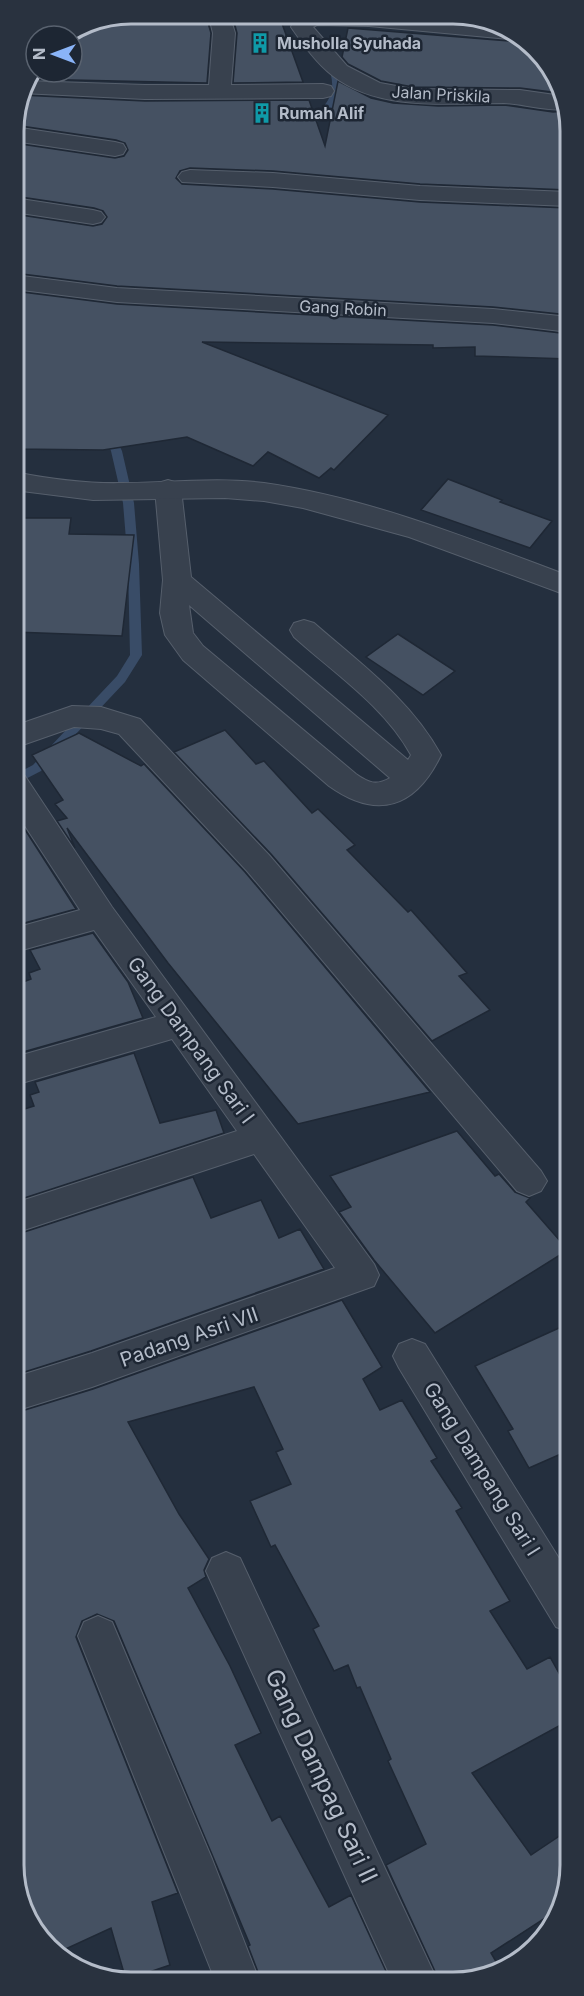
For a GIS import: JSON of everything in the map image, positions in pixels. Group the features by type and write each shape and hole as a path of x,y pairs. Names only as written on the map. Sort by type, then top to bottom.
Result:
{"street":[{"path":"220,91 224,33 222,24"},
{"name":"Jalan Priskila","path":"302,24 302,27 320,54 338,70 357,82 392,94 521,97 555,102"},
{"name":"Jalan Priskila","path":"418,24 490,31"},
{"path":"33,87 145,92 323,91"},
{"path":"24,135 115,149"},
{"path":"190,177 273,180 420,193 560,200"},
{"path":"24,207 93,218"},
{"name":"Gang Robin","path":"24,283 117,295 493,316 560,324"},
{"path":"24,483 72,490 106,492 161,489 262,492 320,502 434,536 560,584"},
{"path":"161,489 177,580 174,613 179,635 193,653 340,778 362,792 375,795 393,790 411,779 426,754 420,740 399,715 304,630"},
{"path":"177,580 411,779"},
{"path":"24,734 72,716 100,718 129,726 258,863 529,1181"},
{"name":"Gang Dampang Sari I","path":"24,807 361,1275"},
{"path":"24,937 101,915"},
{"path":"24,1068 179,1024"},
{"path":"24,1215 261,1137"},
{"name":"Padang Asri VII","path":"24,1391 92,1370 361,1275"},
{"name":"Gang Dampang Sari I","path":"412,1356 560,1597"},
{"name":"Gang Dampag Sari II","path":"226,1571 411,1972"},
{"path":"98,1636 190,1858 234,1972"}],"building":[{"path":"124,24 208,24 211,33 207,83 84,80 84,35"},
{"name":"Musholla Syuhada","path":"235,24 282,24 303,82 233,83 237,33"},
{"path":"348,28 510,41 529,55 542,72 552,92 520,88 413,87 381,81 348,64 342,57"},
{"path":"338,81 371,98 393,103 438,106 504,105 558,112 560,190 420,184 273,171 190,168 180,171 176,178 182,184 273,189 420,202 560,208 560,314 493,307 117,286 24,274 24,216 93,226 102,224 107,217 103,211 94,208 24,198 24,144 115,158 124,156 128,150 125,143 116,140 24,126 30,95 145,101 309,100 325,146"},
{"path":"24,292 117,304 493,325 560,333 560,359 475,356 475,347 433,348 433,345 202,342 388,415 334,470 331,468 319,478 268,452 253,466 187,437 103,450 24,449"},
{"path":"448,479 502,500 500,502 552,521 530,548 421,510"},
{"path":"24,518 71,518 69,534 134,535 122,636 24,632"},
{"path":"398,634 455,671 423,695 366,657"},
{"path":"225,730 256,764 264,761 312,813 318,809 355,845 347,850 408,912 411,910 467,973 459,976 490,1010 432,1041 271,854 174,752"},
{"path":"79,733 141,766 144,764 245,872 430,1092 298,1124 168,963 67,828 75,848 57,821 67,818 55,804 63,800 32,755"},
{"path":"24,828 76,909 24,923"},
{"path":"93,933 128,982 143,1018 24,1052 24,982 31,979 29,973 40,969 30,950"},
{"path":"134,1053 160,1123 216,1110 224,1133 24,1198 24,1109 34,1106 30,1095 39,1092 35,1082"},
{"path":"457,1131 495,1176 499,1174 515,1192 530,1198 526,1202 560,1241 560,1255 435,1333 374,1260 339,1212 351,1207 330,1176"},
{"path":"193,1177 211,1218 261,1200 279,1238 300,1229 324,1269 24,1372 24,1232"},
{"path":"342,1300 382,1367 363,1379 380,1410 402,1400 437,1458 431,1461 462,1508 456,1511 510,1601 490,1611 527,1669 550,1657 560,1675 560,1725 472,1773 531,1855 560,1836 560,1872 552,1906 546,1917 491,1953 497,1963 474,1970 435,1972 386,1865 426,1844 388,1761 391,1759 360,1687 357,1688 348,1665 334,1671 313,1629 319,1626 275,1545 271,1547 250,1501 291,1484 276,1452 283,1449 254,1387 128,1422 179,1514 209,1559 204,1570 206,1577 188,1588 230,1666 261,1733 235,1745 272,1821 280,1816 329,1907 351,1895 386,1972 258,1972 248,1946 250,1945 114,1621 97,1614 82,1621 76,1637 178,1893 152,1902 170,1965 149,1972 124,1971 111,1928 65,1949 46,1930 32,1906 24,1872 24,1410 93,1389"},
{"path":"560,1328 560,1454 529,1468 508,1431 513,1429 475,1366"}],"waterway":[{"path":"296,24 304,35"},
{"path":"299,126 318,116 332,101 337,82 336,72 330,62"},
{"path":"24,775 37,768 121,679 136,655 132,533 124,475 117,451 108,433"}],"place":[{"name":"Musholla Syuhada","path":"260,43"},
{"name":"Rumah Alif","path":"262,113"}]}
